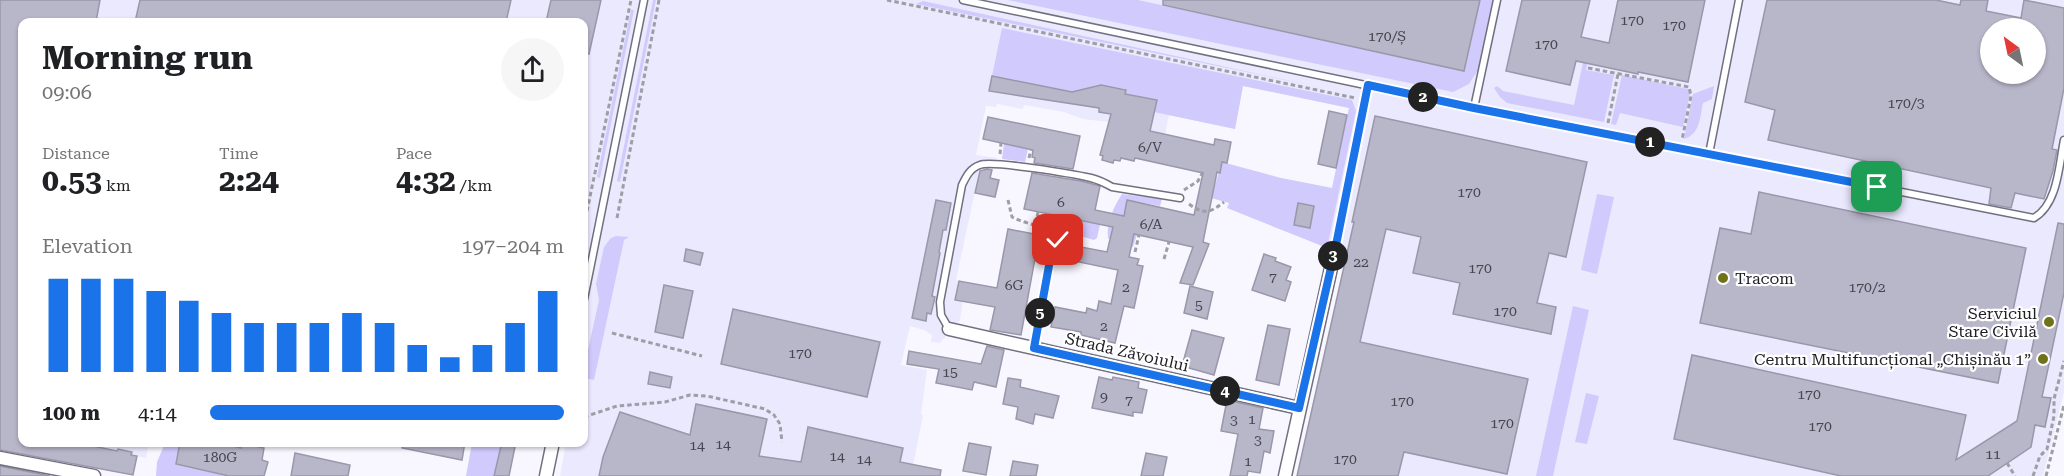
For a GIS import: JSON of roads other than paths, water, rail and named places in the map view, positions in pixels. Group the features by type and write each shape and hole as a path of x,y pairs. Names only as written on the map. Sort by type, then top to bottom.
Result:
{"street":[{"path":"1285,476 1335,250"},
{"name":"Strada Zăvoiului","path":"949,329 1299,408"},
{"path":"546,476 552,447"},
{"path":"0,458 94,476"}],"lane":[{"path":"588,279 644,0"},
{"path":"963,0 1474,108 2034,218 2041,214 2052,194 2064,140"},
{"path":"1474,108 1497,0"},
{"path":"1709,154 1739,0"},
{"path":"1335,250 1368,85"},
{"path":"949,329 941,315 940,302 962,185 974,167 989,163 1013,166 1091,178 1112,187 1180,198"}],"place":[{"name":"Tracom","path":"1723,278"},
{"name":"Serviciul Stare Civilă","path":"2049,322"},
{"name":"Centru Multifuncțional „Chișinău 1”","path":"2043,359"}]}
